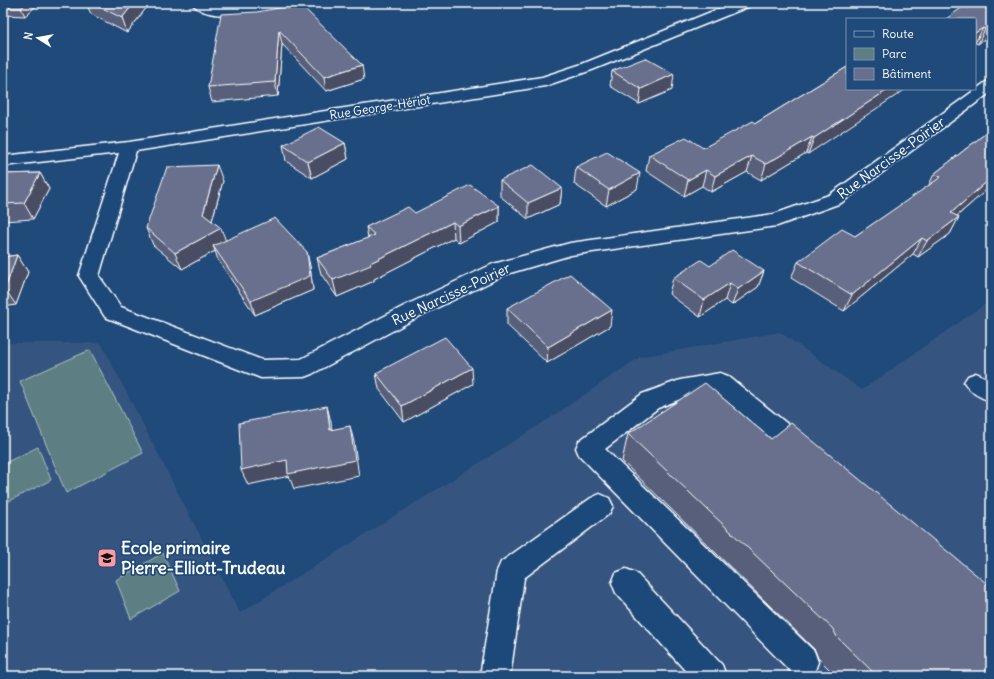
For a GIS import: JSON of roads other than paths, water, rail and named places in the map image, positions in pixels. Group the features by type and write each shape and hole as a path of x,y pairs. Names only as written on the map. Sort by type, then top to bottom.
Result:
{"street":[{"path":"199,3 201,6 214,10 232,10 289,3"},
{"name":"Rue George-Hériot","path":"3,161 129,147 545,81 587,67 745,3"},
{"name":"Rue Narcisse-Poirier","path":"129,147 89,276 113,312 261,369 304,368 414,310 500,269 570,249 777,220 835,199 991,86"},
{"path":"803,662 588,448 650,401 680,389 720,382 822,466"},
{"path":"495,676 511,571 600,506"},
{"path":"626,583 711,676"}],"place":[{"name":"Ecole primaire Pierre-Elliott-Trudeau","path":"107,558"}]}
